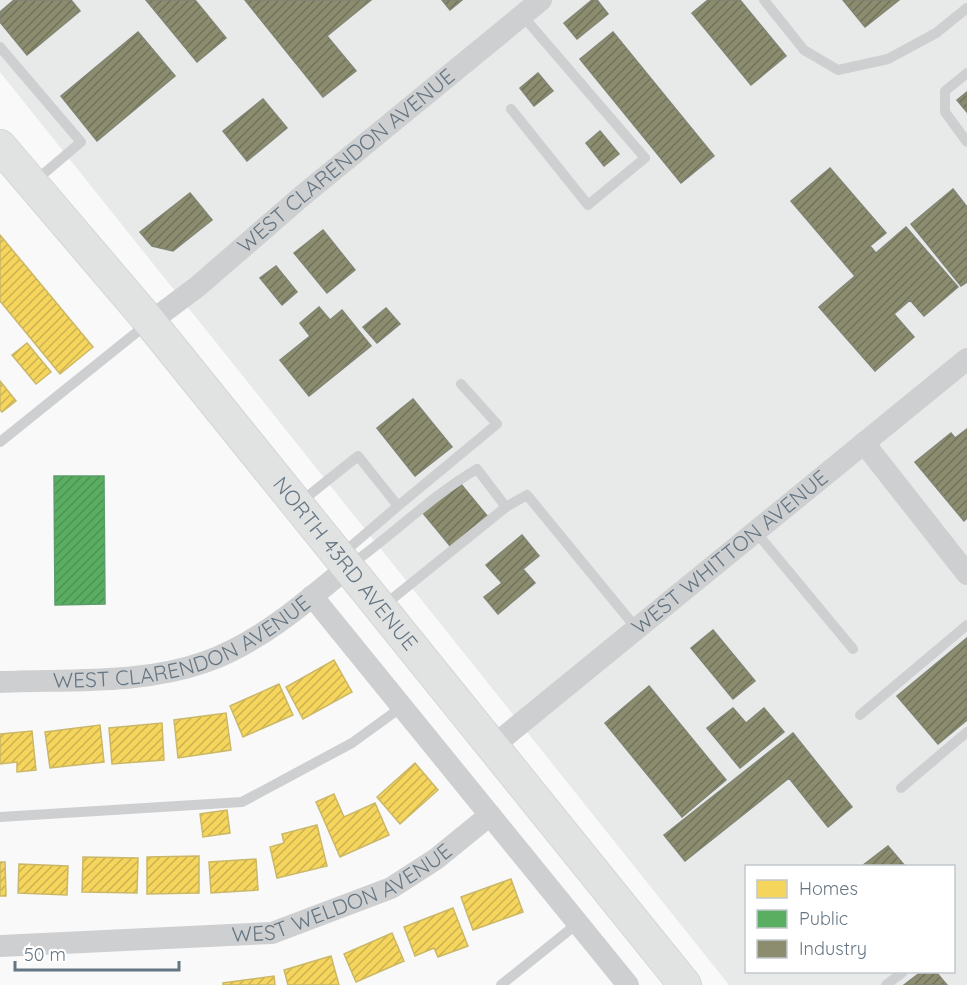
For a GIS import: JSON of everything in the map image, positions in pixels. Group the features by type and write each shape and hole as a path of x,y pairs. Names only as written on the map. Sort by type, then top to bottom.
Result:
{"main road":[{"name":"NORTH 43RD AVENUE","path":"0,146 150,322 685,985"}],"street":[{"name":"WEST CLARENDON AVENUE","path":"150,322 197,287 302,196 541,0"},
{"name":"WEST WHITTON AVENUE","path":"493,746 967,359"},
{"path":"864,443 967,574"},
{"name":"WEST CLARENDON AVENUE","path":"0,682 136,677 205,662 262,633 312,596 344,561"},
{"path":"312,596 628,985"},
{"name":"WEST WELDON AVENUE","path":"0,946 272,933 391,888 436,859 490,814"}],"lane":[{"path":"764,0 804,50 838,70 888,59 936,33 967,8"},
{"path":"511,109 588,205 645,158 522,15"},
{"path":"0,47 81,142 32,183"},
{"path":"967,74 945,91 945,112 967,141"},
{"path":"0,442 150,322"},
{"path":"344,561 398,506 496,424 461,384"},
{"path":"298,504 358,456 398,506"},
{"path":"344,561 385,540 456,482 477,469 506,507"},
{"path":"382,607 506,507 527,495 637,629"},
{"path":"756,532 853,649"},
{"path":"860,715 967,625"},
{"path":"0,817 242,802 352,743 403,706"},
{"path":"901,788 967,732"},
{"path":"501,985 578,923"},
{"path":"886,985 902,973"}],"shaded area":[{"path":"0,0 967,0 967,985 729,985 0,72"}],"building: Homes":[{"path":"0,235 93,347 60,374 0,301"},
{"path":"27,343 51,372 36,384 12,355"},
{"path":"0,381 16,401 2,412 0,410"},
{"path":"334,660 352,692 303,719 286,687"},
{"path":"279,684 293,715 243,737 230,706"},
{"path":"226,713 231,750 178,758 174,720"},
{"path":"162,723 164,760 112,764 109,728"},
{"path":"100,725 104,762 50,768 45,732"},
{"path":"32,731 36,770 17,772 17,762 0,764 0,734"},
{"path":"415,763 438,790 400,824 377,797"},
{"path":"334,794 344,817 375,803 389,835 340,857 316,802"},
{"path":"227,810 230,833 203,837 200,814"},
{"path":"317,825 327,866 277,878 270,847 284,843 282,834"},
{"path":"199,856 199,893 147,894 147,857"},
{"path":"83,857 138,858 137,893 82,892"},
{"path":"256,859 258,890 211,893 209,862"},
{"path":"0,862 5,862 6,896 0,896"},
{"path":"19,864 68,866 67,895 18,893"},
{"path":"511,879 523,912 473,930 461,897"},
{"path":"453,908 468,946 438,957 434,948 415,956 404,927"},
{"path":"392,933 404,961 356,982 344,954"},
{"path":"331,956 339,985 288,985 284,970"},
{"path":"274,976 275,985 223,985 223,983"}],"building: Public":[{"path":"54,476 104,476 105,604 55,605"}],"building: Industry":[{"path":"14,0 71,0 80,11 27,55 0,22 0,12"},
{"path":"146,0 195,0 226,38 197,62"},
{"path":"245,0 371,0 327,36 356,71 323,97"},
{"path":"442,0 462,0 450,10"},
{"path":"592,0 597,0 608,14 577,39 564,23"},
{"path":"708,0 740,0 786,56 751,85 692,13"},
{"path":"843,0 899,0 865,27"},
{"path":"138,32 175,76 97,141 61,96"},
{"path":"613,32 714,156 681,183 580,59"},
{"path":"538,73 553,91 534,106 520,88"},
{"path":"967,92 967,112 957,100"},
{"path":"263,99 287,128 247,161 223,131"},
{"path":"600,131 619,154 604,166 586,143"},
{"path":"830,168 886,233 870,246 876,253 906,227 958,287 924,316 910,300 894,314 914,337 875,371 819,307 855,276 791,201"},
{"path":"953,189 967,207 967,282 961,286 911,224"},
{"path":"190,193 212,220 173,251 152,246 140,232"},
{"path":"323,230 355,270 327,293 294,253"},
{"path":"276,266 297,292 282,305 260,278"},
{"path":"319,307 330,320 342,310 371,346 309,396 280,360 310,336 300,323"},
{"path":"386,308 400,324 377,343 363,327"},
{"path":"413,399 452,447 415,476 377,428"},
{"path":"967,429 967,518 964,521 915,462 951,433 955,438"},
{"path":"460,483 488,517 451,547 423,513"},
{"path":"522,535 539,556 523,569 535,583 498,614 484,597 502,583 486,565"},
{"path":"713,630 755,681 733,699 691,648"},
{"path":"967,638 967,720 938,744 897,696"},
{"path":"649,686 726,780 682,817 605,723"},
{"path":"733,708 746,723 764,708 784,732 740,768 707,728"},
{"path":"793,733 852,807 828,827 789,778 685,861 664,835"},
{"path":"888,846 904,865 863,865"},
{"path":"920,973 937,973 947,985 904,985"}]}
